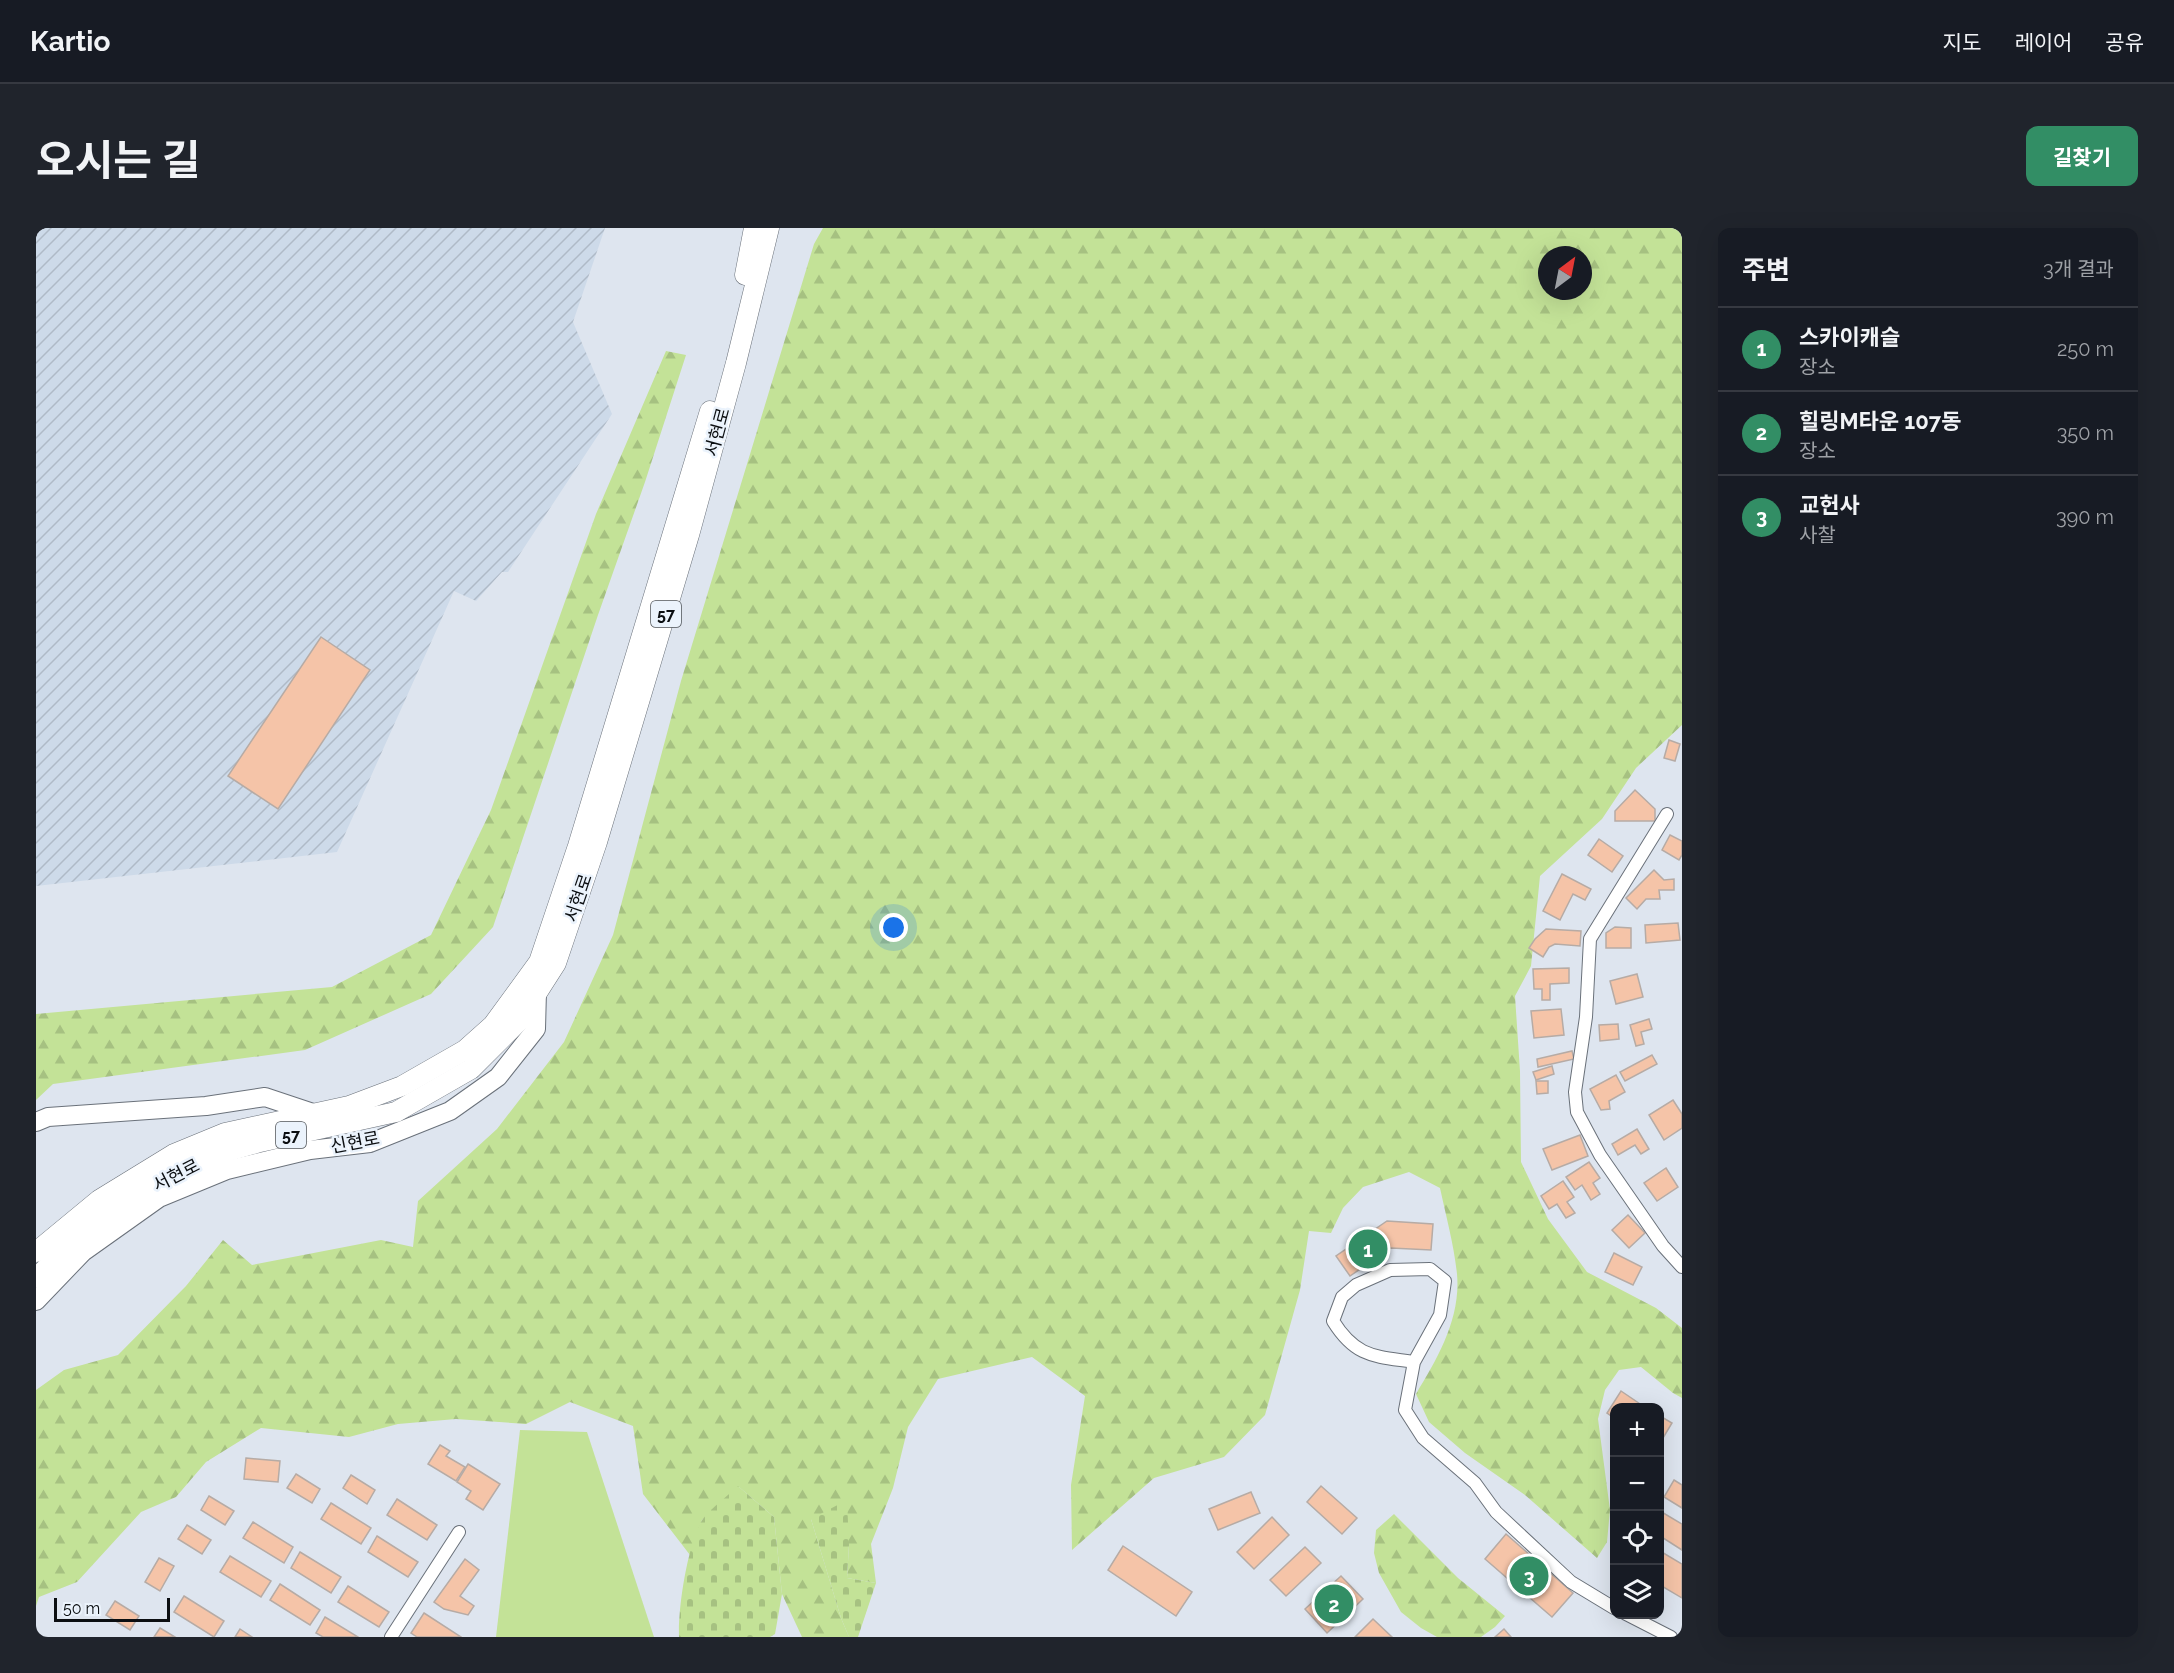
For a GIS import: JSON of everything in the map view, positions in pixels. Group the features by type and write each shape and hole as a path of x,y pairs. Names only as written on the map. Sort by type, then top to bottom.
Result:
{"main road":[{"name":"서현로","path":"36,1252 99,1200 174,1154 225,1133 350,1106 402,1086 465,1050 493,1024 539,962 578,846 713,403 748,262 754,228"},
{"name":"서현로","path":"36,1278 100,1217 181,1169 222,1153 260,1142 396,1112 471,1069 519,1022 556,963 597,842 655,653 736,363 769,228"},
{"name":"신현로","path":"36,1301 83,1252 159,1197 227,1170 310,1150 370,1143 450,1111 498,1077 536,1029 537,991"},
{"path":"36,1122 48,1117 206,1106 265,1097 313,1113"}],"street":[{"path":"1667,814 1590,939 1586,1017 1575,1092 1577,1112 1600,1155 1664,1246 1682,1267"},
{"path":"1414,1362 1368,1355 1343,1337 1334,1321 1342,1297 1356,1285 1390,1270 1430,1269 1445,1281 1440,1315 1414,1362 1405,1410 1423,1438 1475,1483 1496,1512 1571,1582 1610,1606"},
{"path":"391,1637 459,1532"},
{"path":"1636,1619 1671,1637"}],"shaded area":[{"path":"36,228 605,228 573,322 612,414 508,572 502,572 476,601 454,591 337,852 36,886"}],"green space":[{"path":"823,228 1682,228 1682,725 1636,768 1602,819 1540,876 1531,966 1515,996 1520,1071 1521,1162 1548,1219 1587,1272 1656,1308 1682,1328 1682,1398 1641,1367 1619,1370 1605,1390 1598,1419 1610,1510 1607,1542 1597,1558 1525,1495 1465,1453 1429,1422 1416,1394 1440,1352 1452,1322 1457,1274 1440,1188 1409,1172 1363,1187 1343,1208 1331,1233 1309,1231 1300,1290 1265,1415 1224,1457 1154,1478 1072,1550 1071,1485 1085,1396 1032,1357 938,1379 908,1427 893,1488 871,1544 876,1583 847,1578 849,1545 811,1519 849,1637 802,1637 782,1594 774,1517 739,1487 702,1520 690,1555 643,1494 633,1426 570,1402 526,1424 456,1419 398,1424 349,1437 261,1428 206,1462 176,1497 141,1512 77,1582 39,1597 36,1606 36,1390 64,1370 118,1355 186,1286 223,1240 252,1265 381,1240 413,1247 418,1201 497,1129 564,1042 613,935 681,681 814,244"},
{"path":"666,351 686,355 493,927 431,994 305,1050 53,1084 36,1100 36,1014 332,987 431,935 491,810 596,514"},
{"path":"520,1430 587,1432 654,1637 496,1637"},
{"path":"738,1486 774,1517 782,1594 775,1634 770,1637 679,1637 684,1578 696,1533 708,1513"},
{"path":"847,1500 849,1545 847,1578 876,1583 858,1637 849,1637 841,1618 811,1519"},
{"path":"1394,1514 1458,1578 1505,1616 1495,1627 1481,1637 1437,1637 1401,1612 1379,1573 1374,1553 1376,1530"}],"building":[{"path":"321,637 370,670 278,809 228,776"},
{"path":"1669,740 1680,744 1675,761 1664,758"},
{"path":"1635,790 1655,809 1655,821 1615,821 1615,811"},
{"path":"1670,835 1682,841 1682,855 1679,860 1662,850"},
{"path":"1599,839 1623,856 1612,872 1588,855"},
{"path":"1654,870 1664,880 1674,879 1674,890 1659,890 1660,899 1646,899 1637,909 1626,898"},
{"path":"1562,874 1591,889 1585,900 1573,894 1560,920 1543,911"},
{"path":"1678,923 1680,940 1646,943 1645,925"},
{"path":"1615,927 1631,928 1631,948 1606,948 1606,933"},
{"path":"1546,929 1581,931 1580,946 1555,944 1549,947 1543,957 1529,948"},
{"path":"1569,968 1569,983 1550,984 1550,1000 1542,1000 1542,989 1534,989 1533,969"},
{"path":"1637,974 1643,997 1616,1004 1610,981"},
{"path":"1561,1009 1564,1035 1534,1038 1531,1011"},
{"path":"1649,1019 1652,1029 1641,1032 1644,1044 1636,1046 1630,1025"},
{"path":"1618,1024 1619,1039 1600,1041 1599,1025"},
{"path":"1572,1051 1574,1059 1538,1067 1537,1059"},
{"path":"1652,1055 1657,1064 1625,1081 1620,1072"},
{"path":"1552,1066 1554,1074 1536,1080 1533,1072"},
{"path":"1616,1075 1625,1092 1609,1101 1610,1109 1601,1110 1590,1089"},
{"path":"1536,1081 1548,1081 1548,1093 1537,1094"},
{"path":"1673,1100 1682,1114 1682,1128 1664,1140 1649,1115"},
{"path":"1637,1129 1649,1149 1641,1154 1635,1145 1618,1155 1612,1144"},
{"path":"1580,1135 1588,1156 1552,1170 1543,1149"},
{"path":"1589,1162 1600,1178 1593,1183 1600,1194 1591,1200 1582,1185 1575,1190 1566,1177"},
{"path":"1666,1168 1678,1187 1657,1201 1644,1183"},
{"path":"1563,1181 1574,1197 1567,1202 1575,1213 1566,1218 1557,1204 1549,1209 1541,1196"},
{"path":"1628,1215 1645,1233 1629,1248 1612,1230"},
{"path":"1387,1221 1433,1224 1431,1250 1391,1248 1350,1276 1336,1256"},
{"path":"1614,1253 1642,1267 1633,1285 1605,1272"},
{"path":"1621,1391 1639,1403 1613,1403"},
{"path":"1664,1418 1672,1423 1664,1436"},
{"path":"440,1445 450,1451 446,1456 465,1467 456,1481 428,1464"},
{"path":"246,1458 280,1461 278,1482 244,1479"},
{"path":"468,1464 500,1484 483,1510 466,1499 471,1491 457,1482"},
{"path":"296,1474 320,1489 312,1503 287,1488"},
{"path":"351,1475 375,1490 367,1504 343,1488"},
{"path":"1674,1480 1682,1485 1682,1508 1664,1497"},
{"path":"1321,1486 1357,1518 1342,1534 1307,1502"},
{"path":"1251,1492 1260,1513 1218,1530 1209,1509"},
{"path":"209,1496 234,1511 225,1525 201,1510"},
{"path":"397,1499 437,1525 427,1540 387,1515"},
{"path":"331,1503 371,1528 361,1544 321,1519"},
{"path":"1664,1513 1682,1524 1682,1550 1664,1539"},
{"path":"1272,1517 1289,1535 1254,1569 1237,1552"},
{"path":"253,1522 293,1547 284,1563 243,1538"},
{"path":"187,1525 211,1540 202,1554 178,1539"},
{"path":"1506,1534 1573,1593 1552,1617 1485,1559"},
{"path":"377,1536 418,1562 408,1577 368,1552"},
{"path":"1123,1546 1192,1592 1176,1616 1108,1570"},
{"path":"1305,1547 1321,1563 1286,1596 1270,1580"},
{"path":"300,1552 341,1577 331,1593 291,1568"},
{"path":"1664,1553 1682,1564 1682,1598 1664,1587"},
{"path":"230,1556 271,1581 261,1597 220,1572"},
{"path":"159,1558 174,1566 160,1591 145,1582"},
{"path":"465,1559 479,1570 460,1596 474,1606 468,1615 444,1609 434,1602"},
{"path":"1341,1576 1363,1599 1327,1633 1305,1609"},
{"path":"280,1584 320,1610 310,1625 270,1600"},
{"path":"348,1586 389,1612 379,1627 338,1602"},
{"path":"184,1596 224,1621 214,1637 174,1612"},
{"path":"115,1601 139,1616 130,1630 106,1615"},
{"path":"424,1613 461,1637 417,1637 411,1633"},
{"path":"325,1617 358,1637 323,1637 316,1633"},
{"path":"1373,1619 1392,1637 1355,1637"},
{"path":"160,1628 175,1637 154,1637"},
{"path":"240,1629 252,1637 235,1637"},
{"path":"1504,1629 1511,1637 1495,1637"}],"place":[{"name":"스카이캐슬","path":"1368,1249"},
{"name":"교헌사","path":"1529,1576"},
{"name":"힐링M타운 107동","path":"1334,1604"}]}
